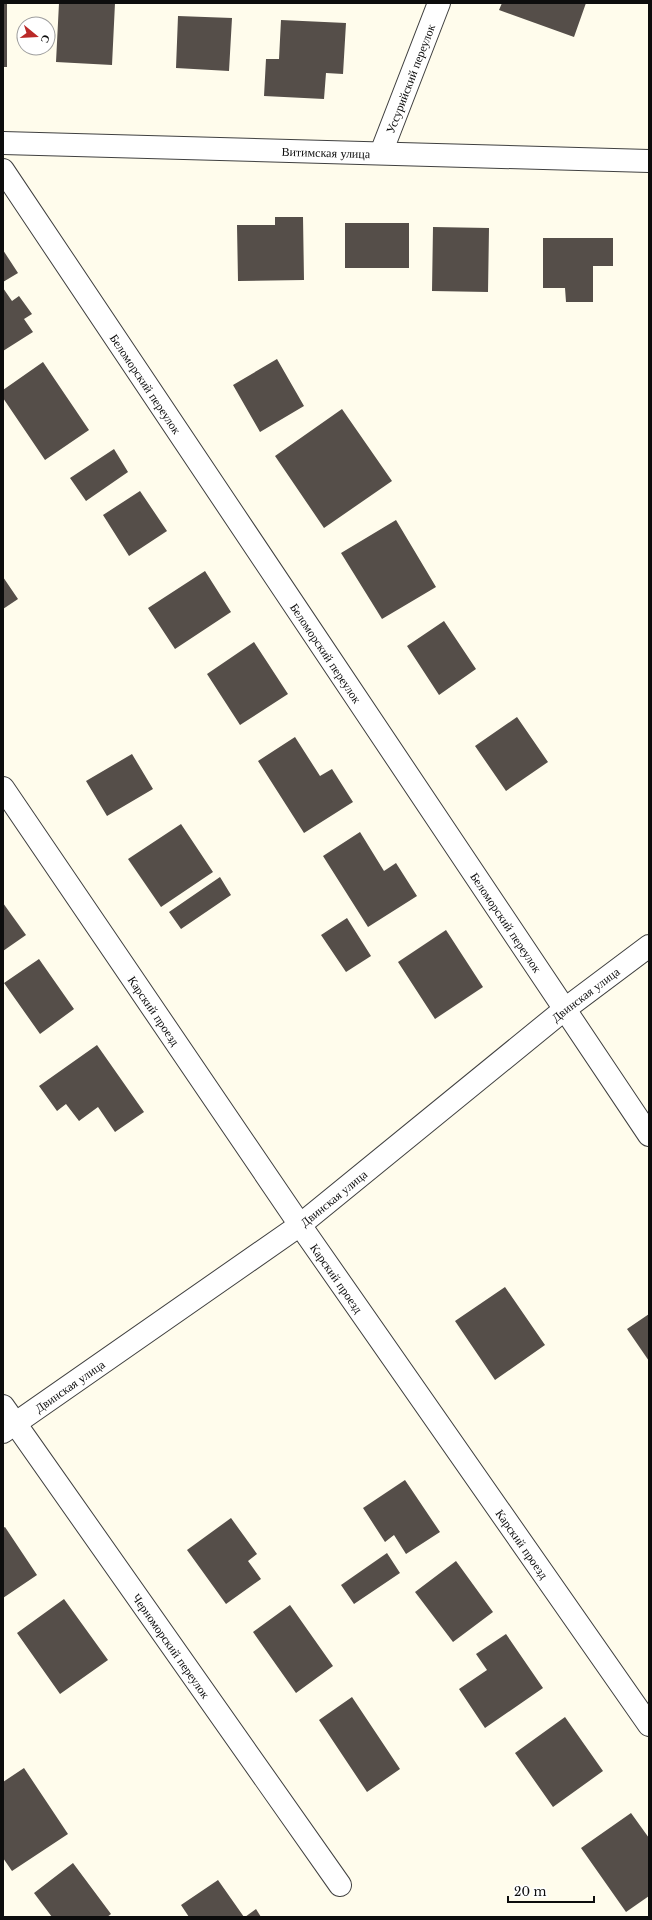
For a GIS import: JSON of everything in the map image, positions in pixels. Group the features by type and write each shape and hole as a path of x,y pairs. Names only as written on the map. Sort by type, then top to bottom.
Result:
{"street":[{"name":"Уссурийский переулок","path":"381,153 439,3"},
{"name":"Витимская улица","path":"3,143 649,161"},
{"name":"Беломорский переулок","path":"3,170 649,1135"},
{"name":"Карский проезд","path":"3,788 300,1225 649,1725"},
{"name":"Двинская улица","path":"9,1428 300,1225 565,1009 649,946"},
{"name":"Черноморский переулок","path":"3,1406 9,1428 340,1885"}],"building":[{"path":"3,3 7,3 7,67 3,67"},
{"path":"59,3 115,3 112,65 56,62"},
{"path":"502,3 586,3 574,37 499,10"},
{"path":"178,16 232,18 229,71 176,68"},
{"path":"281,20 346,23 343,74 326,73 324,99 264,96 266,59 279,59"},
{"path":"275,217 303,217 304,280 238,281 237,225 275,225"},
{"path":"345,223 409,223 409,268 345,268"},
{"path":"433,227 489,228 488,292 432,291"},
{"path":"543,238 613,238 613,266 593,266 593,302 566,302 565,288 543,288"},
{"path":"3,250 18,273 3,282"},
{"path":"3,288 12,301 19,296 32,314 24,319 33,332 3,351"},
{"path":"277,359 304,406 260,432 233,385"},
{"path":"43,362 89,430 45,460 3,398 3,390"},
{"path":"342,409 392,481 324,528 275,456"},
{"path":"114,449 128,472 86,501 70,478"},
{"path":"140,491 167,531 129,556 103,515"},
{"path":"396,520 436,587 382,619 341,553"},
{"path":"205,571 231,612 175,649 148,608"},
{"path":"3,577 18,599 3,609"},
{"path":"444,621 476,669 439,695 407,646"},
{"path":"254,642 288,694 240,725 207,674"},
{"path":"517,717 548,762 506,791 475,746"},
{"path":"295,737 320,776 332,769 353,802 304,833 258,761"},
{"path":"132,754 153,789 107,816 86,781"},
{"path":"181,824 213,872 161,907 128,859"},
{"path":"360,832 384,871 396,863 417,896 368,927 323,856"},
{"path":"220,877 231,895 181,929 169,912"},
{"path":"3,903 26,935 3,951"},
{"path":"347,918 371,956 346,972 321,935"},
{"path":"446,930 483,987 435,1019 398,962"},
{"path":"39,959 74,1009 40,1034 4,983"},
{"path":"97,1045 144,1112 115,1132 98,1107 79,1121 66,1104 57,1111 39,1086"},
{"path":"505,1287 545,1345 495,1380 455,1321"},
{"path":"649,1314 649,1361 627,1329"},
{"path":"405,1480 440,1532 406,1554 394,1535 385,1542 363,1508"},
{"path":"231,1518 257,1554 248,1561 261,1579 226,1604 187,1550"},
{"path":"5,1527 37,1575 3,1598 3,1528"},
{"path":"387,1553 400,1573 354,1604 341,1585"},
{"path":"456,1561 493,1612 453,1642 415,1592"},
{"path":"64,1599 108,1660 60,1694 17,1633"},
{"path":"290,1605 333,1666 296,1693 253,1632"},
{"path":"506,1634 543,1688 485,1728 459,1689 487,1670 476,1654"},
{"path":"352,1697 400,1769 367,1792 319,1720"},
{"path":"565,1717 603,1771 553,1807 515,1753"},
{"path":"24,1768 68,1834 12,1871 3,1858 3,1782"},
{"path":"631,1813 649,1838 649,1896 626,1912 581,1848"},
{"path":"73,1863 111,1914 107,1917 52,1917 34,1893"},
{"path":"218,1880 244,1917 189,1917 181,1905"},
{"path":"256,1909 261,1917 245,1917"}]}
